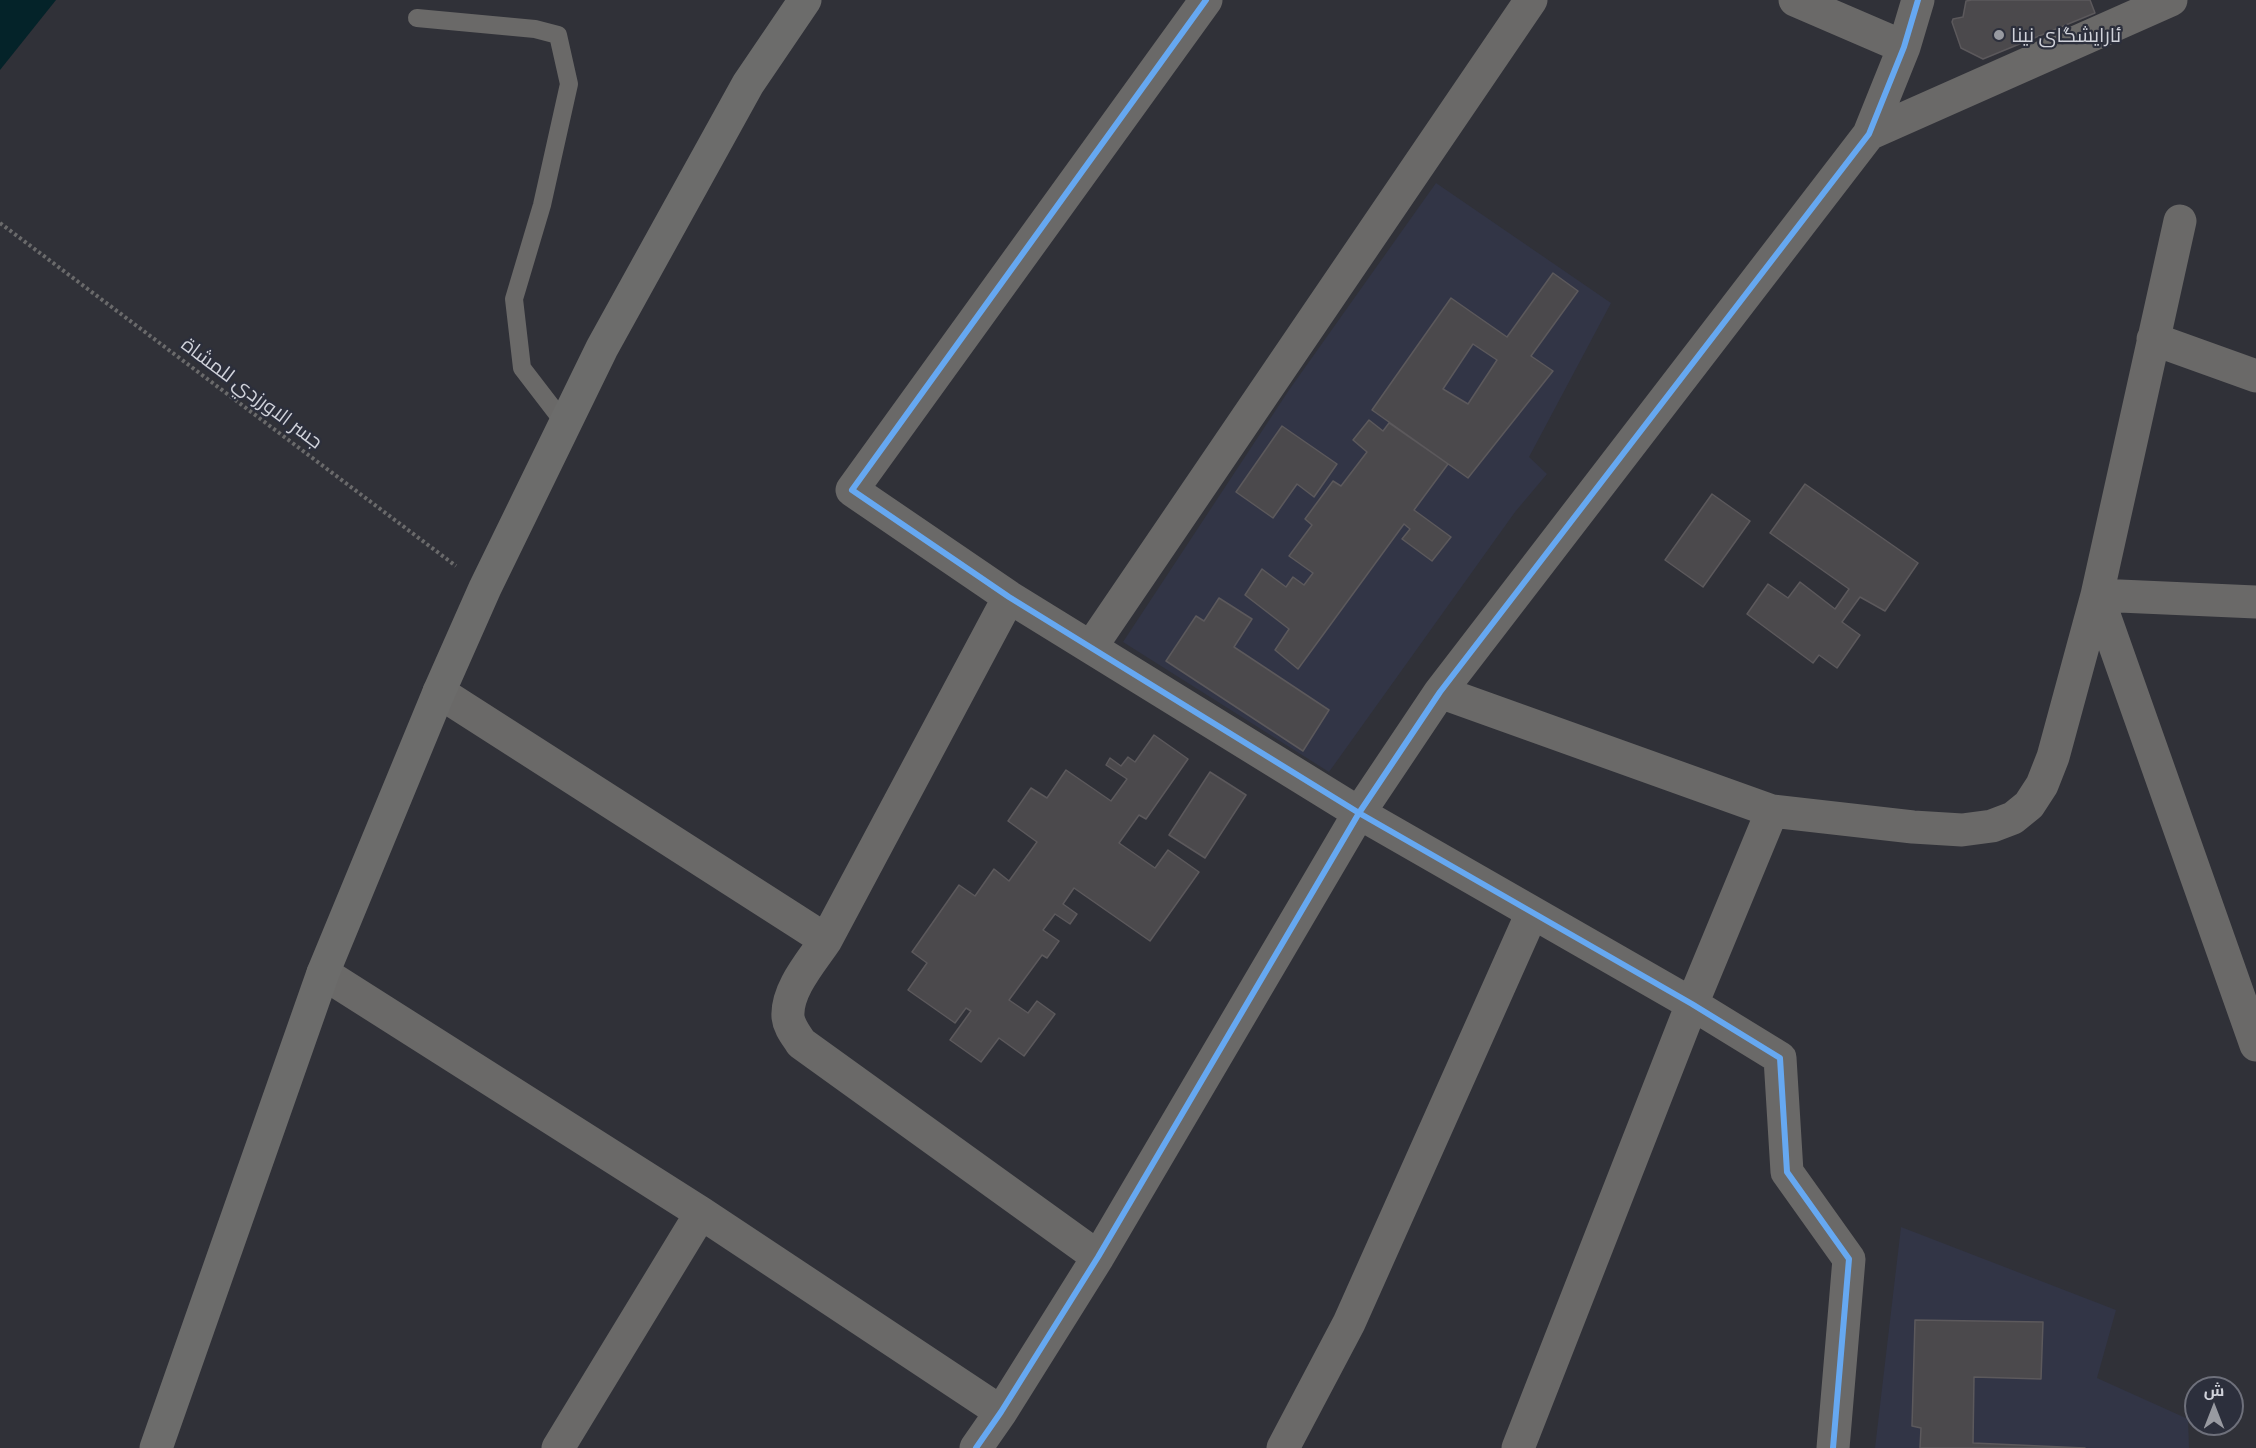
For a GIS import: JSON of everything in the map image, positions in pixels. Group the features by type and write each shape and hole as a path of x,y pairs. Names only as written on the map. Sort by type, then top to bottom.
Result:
{"street":[{"path":"156,1448 323,973 439,692 485,588 602,348 748,84 806,0"},
{"path":"1206,0 852,490 1009,597 1359,813 1692,1004 1780,1058 1787,1172 1849,1259 1833,1448"},
{"path":"1090,647 1531,0"},
{"path":"1795,0 1904,47"},
{"path":"976,1448 1098,1257 1359,813 1440,692 1869,134 1904,47 1918,0"},
{"path":"1869,134 2171,0"},
{"path":"1440,692 1772,811 1913,827 1962,830 1992,826 2013,818 2029,805 2042,785 2053,757 2097,595 2180,221"},
{"path":"2153,339 2256,376"},
{"path":"2097,595 2256,602"},
{"path":"2097,595 2256,1045"},
{"path":"1009,597 826,940 791,998 788,1017 801,1043 1098,1257"},
{"path":"439,692 826,940"},
{"path":"1518,1448 1692,1004 1772,811"},
{"path":"1283,1448 1348,1323 1532,913"},
{"path":"323,973 701,1213 1001,1412"},
{"path":"558,1448 701,1213"}],"lane":[{"path":"417,18 535,29 558,35 568,84 542,205 514,299 522,368 566,424"}],"shaded area":[{"path":"0,0 56,0 0,70"},
{"path":"1436,183 1611,303 1529,457 1547,474 1515,512 1329,772 1123,642 1289,390"},
{"path":"1901,1227 2116,1310 2097,1378 2184,1417 2184,1436 2189,1436 2189,1448 1875,1448"}],"building":[{"name":"ئارایشگای نینا","path":"2090,0 2095,13 1983,59 1961,48 1952,22 1953,19 1963,17 1966,1"},
{"path":"1553,273 1578,291 1531,356 1553,371 1468,478 1372,410 1451,298 1507,337","holes":["1473,344 1497,360 1468,404 1443,389"]},
{"path":"1369,420 1383,431 1389,423 1448,464 1414,510 1451,537 1432,561 1402,539 1410,529 1404,524 1298,669 1275,650 1289,629 1245,595 1262,569 1286,587 1293,577 1304,585 1313,573 1289,556 1312,525 1305,519 1333,481 1341,486 1367,452 1353,440"},
{"path":"1282,426 1337,464 1314,497 1297,484 1273,518 1236,492"},
{"path":"1805,484 1918,563 1885,611 1860,597 1842,622 1860,635 1837,668 1819,655 1813,663 1747,614 1768,584 1788,598 1800,582 1835,609 1849,589 1770,533"},
{"path":"1712,494 1750,521 1703,587 1665,560"},
{"path":"1219,598 1252,619 1234,647 1329,710 1303,751 1166,661 1196,616 1204,621"},
{"path":"1154,735 1188,759 1146,819 1139,815 1119,843 1155,868 1168,850 1199,872 1150,941 1074,888 1063,904 1077,914 1070,924 1055,914 1043,930 1059,941 1047,958 1042,955 1009,1000 1028,1013 1037,1001 1055,1014 1024,1056 999,1038 981,1062 950,1040 971,1011 966,1008 955,1023 908,990 927,963 912,952 959,885 975,896 994,869 1009,881 1037,842 1008,821 1031,788 1047,798 1066,770 1111,801 1127,779 1106,765 1110,758 1121,766 1128,757 1135,762"},
{"path":"1210,772 1246,795 1205,858 1169,835"},
{"path":"1915,1320 2043,1322 2041,1379 1974,1377 1973,1443 2085,1448 1920,1448 1921,1428 1912,1426"}],"cycle path":[{"path":"1206,0 852,490 1009,597 1359,813 1692,1004 1780,1058 1787,1172 1849,1259 1833,1448"},
{"path":"976,1448 1098,1257 1359,813 1440,692 1869,134 1904,47 1918,0"}],"place":[{"name":"ئارایشگای نینا","path":"1999,35"}]}
